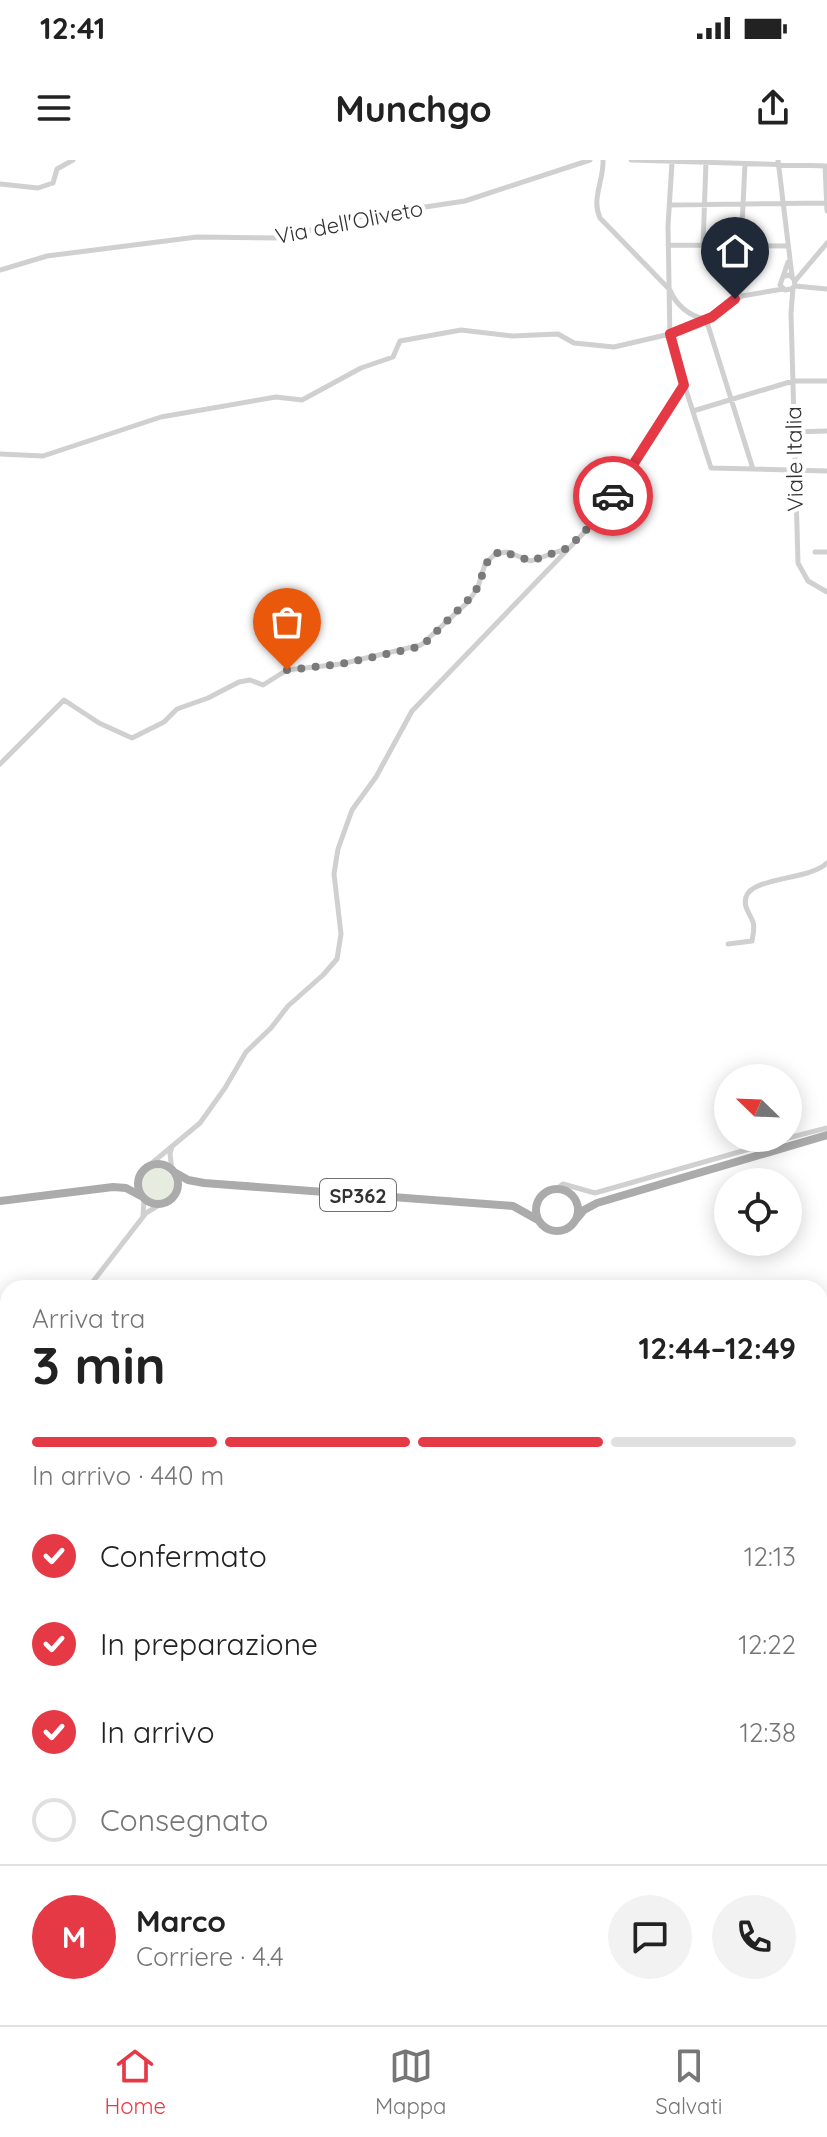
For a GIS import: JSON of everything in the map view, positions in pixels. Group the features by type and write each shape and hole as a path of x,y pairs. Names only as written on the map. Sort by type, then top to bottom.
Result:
{"main road":[{"path":"574,1222 584,1210 597,1203 805,1137 827,1135"},
{"name":"SP362","path":"113,1187 157,1164 188,1180 204,1183 513,1206 557,1189"},
{"path":"173,1171 178,1183 176,1194"},
{"path":"143,1172 138,1186 143,1198"},
{"name":"SP362","path":"0,1201 113,1187 126,1188 159,1205 186,1188 204,1183"},
{"path":"557,1189 589,1203 597,1203"},
{"path":"572,1196 578,1209 574,1222"},
{"path":"538,1220 536,1210 541,1197"},
{"name":"SP362","path":"513,1206 555,1231 563,1230 574,1222"}],"street":[{"path":"0,184 45,188 53,183 57,169 73,160"},
{"name":"Via dell'Oliveto","path":"0,270 47,256 197,237 284,238 352,218 465,201 590,160"},
{"path":"603,160 604,173 596,211 600,218 670,290 674,300 694,317 706,319"},
{"path":"631,160 745,164 779,162 826,166 827,211"},
{"path":"672,162 668,245 670,334 711,468 827,471"},
{"path":"703,246 706,162"},
{"name":"Viale Italia","path":"779,162 788,248 798,563 808,581 827,592"},
{"path":"741,246 745,164"},
{"path":"669,205 827,203"},
{"path":"789,284 827,243"},
{"path":"668,245 788,248"},
{"path":"0,454 43,456 174,414 276,397 302,400 361,368 393,357 400,341 417,336 461,330 512,336 558,334 574,343 602,347 670,334 706,319 742,296 789,284 827,289"},
{"path":"706,319 753,469"},
{"path":"693,411 793,381 827,381"},
{"path":"143,1172 200,1123 255,1041 337,959 341,934 334,874 338,849 352,810 376,777 412,711 599,517 629,475 643,446 684,385"},
{"path":"793,432 827,431"},
{"path":"0,764 64,700 99,723 132,738 164,722 177,709 239,682 250,680 263,685 287,670 341,664 414,648 426,642 469,601 478,587 485,564 495,554 507,552 531,561 568,548"},
{"path":"815,552 827,552"},
{"path":"728,944 752,941 753,922 746,900 749,892 767,882 814,873 827,863"},
{"path":"802,1137 827,1128"},
{"path":"173,1145 170,1154 173,1171"},
{"path":"557,1189 563,1184 595,1193 739,1152"},
{"path":"142,1221 145,1208 143,1198"},
{"path":"94,1280 146,1213 159,1205"}],"shaded area":[{"path":"157,1168 169,1173 174,1185 169,1197 157,1202 145,1197 140,1185 145,1173"}],"way so far":[{"path":"287,670 341,664 421,645 469,601 489,558 501,551 531,561 568,548 599,517 613,496"}],"route":[{"path":"613,496 634,468 643,446 684,385 670,334 712,317 735,299"}]}
